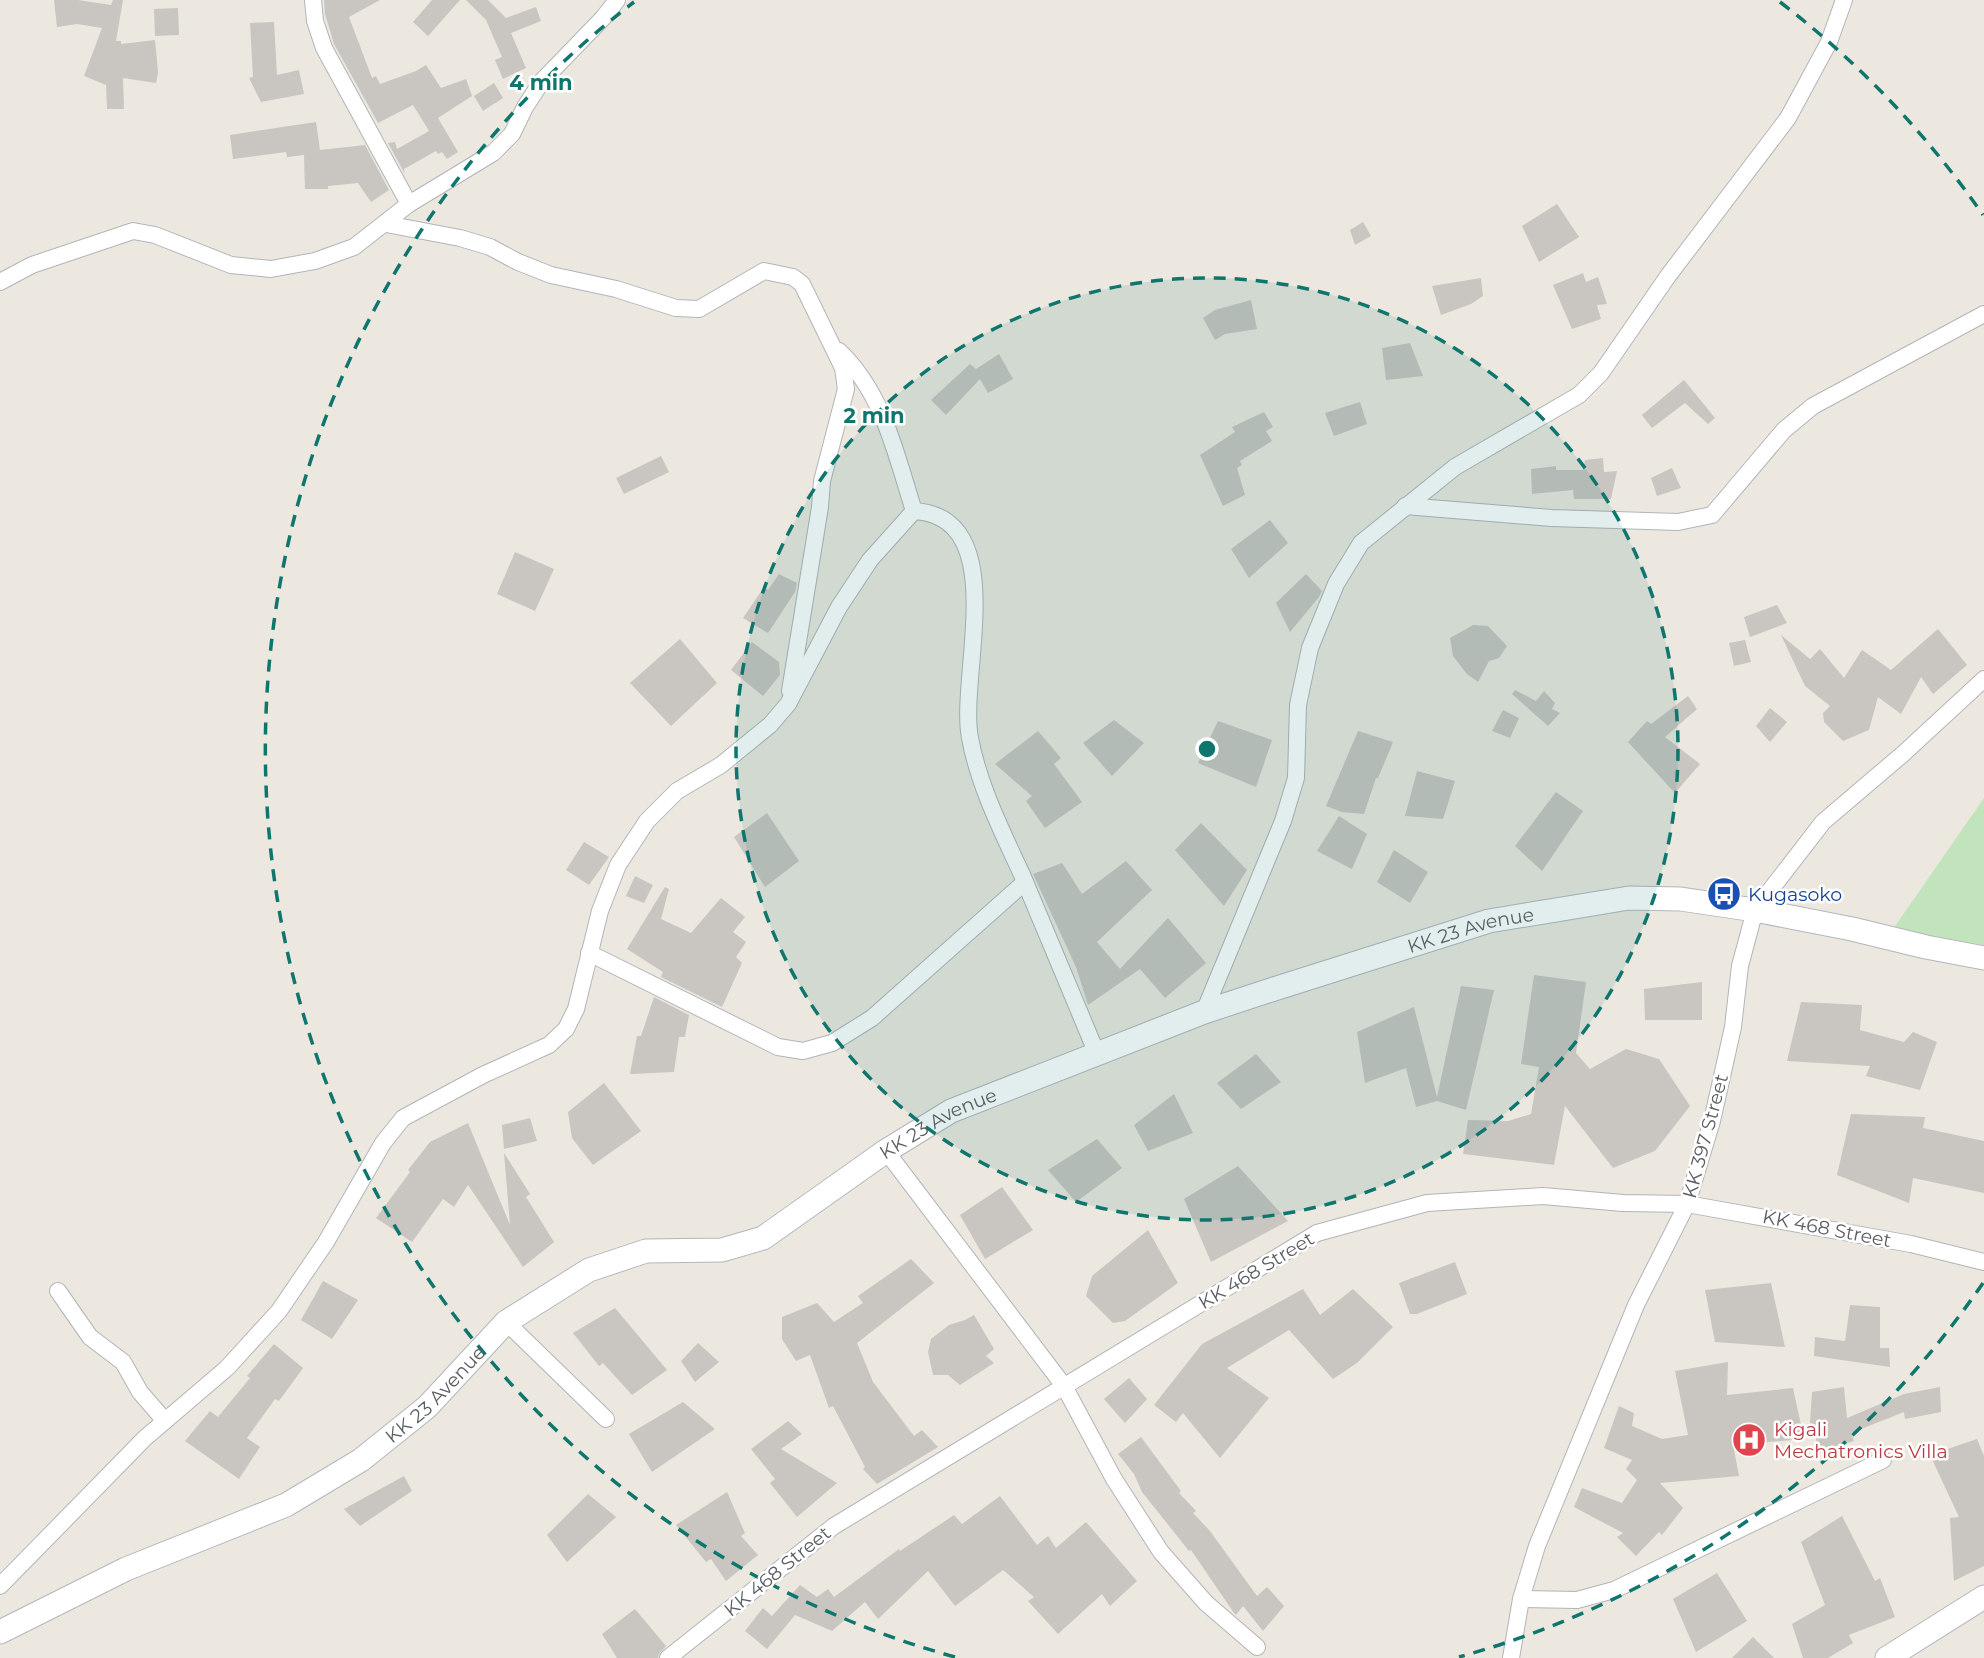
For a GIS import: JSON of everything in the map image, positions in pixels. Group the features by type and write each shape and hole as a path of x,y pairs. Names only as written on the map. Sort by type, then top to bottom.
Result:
{"main road":[{"name":"KK 23 Avenue","path":"0,1633 125,1569 286,1505 361,1460 427,1407 506,1322 589,1270 646,1251 722,1250 763,1238 886,1151 951,1111 1204,1013 1489,921 1629,898 1681,899 1755,910 1984,958"},
{"path":"1887,1658 1984,1597"}],"street":[{"path":"313,0 324,48 409,204"},
{"path":"0,282 32,265 134,231 155,235 231,265 271,270 315,261 354,247 409,204 494,153 512,134 542,81 603,19 617,0"},
{"path":"1204,1013 1283,821 1296,778 1298,705 1310,648 1336,584 1361,543 1455,467 1578,395 1601,373 1668,276 1788,118 1829,42 1844,0"},
{"path":"386,224 480,244 551,275 617,289 676,308 699,309 764,271 793,277 802,284 843,368 846,389 822,481 788,704"},
{"path":"1405,506 1552,518 1678,522 1712,515 1784,430 1813,406 1984,314"},
{"path":"830,343 865,380 880,407 914,511"},
{"path":"0,1586 145,1438 227,1368 279,1311 326,1242 383,1143 403,1118 483,1075 549,1045 566,1029 576,1009 600,911 618,865 647,821 677,791 721,765 770,725 788,704 839,607 870,559 914,511"},
{"path":"914,511 933,512 950,522 963,538 971,555 973,597 969,737 987,796 1097,1054"},
{"name":"KK 397 Street","path":"1511,1658 1521,1599 1538,1546 1636,1305 1687,1204 1712,1121 1732,1027 1740,966 1755,910 1823,822 1904,753 1984,679"},
{"path":"589,953 778,1047 803,1051 832,1043 872,1018 1024,882"},
{"path":"886,1151 1064,1386 1114,1479 1161,1552 1206,1603 1257,1647"},
{"name":"KK 468 Street","path":"668,1658 834,1526 1317,1233 1427,1203 1543,1196 1623,1203 1687,1204 1911,1244 1984,1262"},
{"path":"58,1291 90,1337 123,1362 140,1392 165,1421"},
{"path":"506,1322 606,1419"},
{"path":"1521,1599 1577,1600 1614,1590 1883,1460"}],"green space":[{"path":"1984,798 1984,945 1893,929"}],"building":[{"path":"54,0 111,5 113,0 123,0 116,41 121,41 121,44 155,40 158,72 156,83 123,78 124,109 107,109 106,85 84,76 102,28 77,24 57,27"},
{"path":"324,0 380,0 349,17 372,78 376,76 380,84 426,65 441,88 466,79 472,96 438,118 458,152 447,159 442,152 438,154 436,151 404,169 405,174 388,143 395,142 397,149 429,131 413,105 378,123 334,44 325,14"},
{"path":"432,0 460,0 428,36 413,22"},
{"path":"466,0 488,0 506,18 536,7 541,21 511,33 526,68 503,79 495,60 502,57 486,20"},
{"path":"178,8 179,35 155,36 154,9"},
{"path":"274,22 277,75 299,70 304,94 261,102 249,78 253,77 250,23"},
{"path":"494,83 503,98 483,111 474,96"},
{"path":"316,122 320,150 365,145 389,190 371,202 358,183 328,186 328,189 305,189 304,155 287,157 286,152 233,159 230,135"},
{"path":"1557,204 1579,237 1539,262 1522,226"},
{"path":"1363,222 1371,236 1355,245 1350,230"},
{"path":"1583,273 1586,282 1598,277 1607,304 1597,305 1601,319 1572,329 1553,285"},
{"path":"1481,278 1483,296 1471,304 1441,315 1432,286"},
{"path":"1251,300 1257,329 1225,334 1215,340 1203,318 1215,310"},
{"path":"1410,343 1423,376 1386,380 1382,348"},
{"path":"999,354 1013,379 988,393 980,379 946,415 931,400 970,364 976,369"},
{"path":"1684,380 1715,418 1708,424 1685,403 1652,428 1642,415"},
{"path":"1360,402 1367,424 1334,436 1325,413"},
{"path":"1264,412 1273,427 1266,431 1272,441 1240,461 1242,465 1237,468 1245,495 1223,506 1200,455 1235,432 1232,427"},
{"path":"661,456 669,472 624,494 616,478"},
{"path":"1603,458 1604,472 1617,471 1611,499 1574,499 1573,490 1532,494 1531,469 1556,466 1556,470 1583,470 1585,460"},
{"path":"1672,468 1681,488 1657,496 1651,478"},
{"path":"1270,520 1288,543 1249,578 1231,549"},
{"path":"515,552 554,569 535,611 497,594"},
{"path":"779,574 797,583 795,592 768,633 743,618 764,587 768,590"},
{"path":"1306,574 1322,591 1290,632 1276,603"},
{"path":"1777,605 1787,623 1750,637 1744,617"},
{"path":"1473,625 1488,626 1507,646 1499,658 1489,661 1478,682 1467,674 1453,656 1450,638"},
{"path":"1938,629 1967,665 1933,694 1921,677 1901,714 1878,697 1869,730 1843,741 1824,722 1823,713 1830,706 1805,686 1781,635 1810,659 1820,649 1844,678 1862,650 1891,670"},
{"path":"680,639 717,683 671,726 630,683"},
{"path":"1745,640 1751,662 1734,666 1729,643"},
{"path":"752,642 779,662 780,675 763,696 731,670"},
{"path":"1515,690 1536,701 1544,691 1555,703 1552,709 1560,713 1548,726 1512,694"},
{"path":"1688,696 1697,709 1665,737 1700,764 1675,793 1628,742 1647,721 1651,724"},
{"path":"1770,708 1787,722 1770,742 1756,726"},
{"path":"1503,710 1519,718 1510,738 1492,731"},
{"path":"1114,720 1144,743 1112,776 1083,743"},
{"path":"1218,721 1272,740 1256,787 1198,763"},
{"path":"1038,731 1061,758 1054,764 1082,802 1045,828 1026,801 1032,796 995,764"},
{"path":"1358,731 1393,742 1376,778 1364,814 1342,812 1326,806"},
{"path":"1417,771 1455,781 1443,819 1405,816"},
{"path":"1556,792 1583,811 1542,871 1515,846"},
{"path":"767,813 799,861 765,887 734,837"},
{"path":"1339,816 1367,834 1352,869 1317,851"},
{"path":"1201,823 1247,870 1224,906 1175,850"},
{"path":"584,842 609,857 589,885 566,870"},
{"path":"1394,850 1428,872 1410,903 1377,882"},
{"path":"1126,861 1152,890 1097,942 1120,969 1168,918 1206,963 1165,998 1140,969 1088,1005 1076,967 1033,874 1062,863 1082,894"},
{"path":"635,876 653,885 644,903 626,896"},
{"path":"665,887 669,889 661,919 691,933 721,898 745,917 733,932 746,942 736,957 742,963 722,1007 661,977 663,972 627,949"},
{"path":"1534,975 1586,982 1576,1053 1590,1069 1626,1049 1659,1059 1690,1106 1655,1151 1613,1168 1565,1106 1554,1165 1463,1154 1468,1120 1508,1121 1531,1114 1539,1067 1521,1064"},
{"path":"1702,982 1702,1020 1645,1020 1644,989"},
{"path":"1461,986 1494,990 1466,1110 1437,1101 1416,1107 1406,1068 1365,1083 1357,1032 1414,1007 1437,1097"},
{"path":"654,997 689,1015 685,1037 679,1037 674,1072 630,1074 637,1036 641,1036"},
{"path":"1801,1002 1862,1005 1860,1030 1904,1042 1913,1032 1937,1042 1920,1090 1866,1076 1870,1066 1787,1061"},
{"path":"1256,1054 1281,1082 1241,1109 1217,1083"},
{"path":"604,1083 641,1131 593,1165 572,1138 568,1112"},
{"path":"1174,1094 1193,1133 1148,1151 1134,1125"},
{"path":"1851,1114 1925,1117 1923,1128 1984,1141 1984,1193 1913,1178 1909,1203 1837,1175"},
{"path":"530,1118 537,1141 504,1149 502,1125"},
{"path":"468,1123 510,1225 504,1153 530,1194 526,1197 554,1242 523,1267 468,1185 454,1207 443,1199 412,1242 376,1218 430,1142"},
{"path":"1097,1139 1122,1168 1076,1202 1048,1170"},
{"path":"1238,1166 1288,1221 1211,1262 1184,1199"},
{"path":"1002,1187 1033,1230 985,1259 960,1215"},
{"path":"1148,1230 1178,1283 1125,1321 1113,1323 1086,1296 1092,1276"},
{"path":"911,1259 934,1283 857,1343 873,1382 914,1436 922,1430 938,1447 877,1484 863,1469 865,1467 833,1406 829,1408 810,1355 796,1361 782,1339 782,1317 817,1303 834,1322 863,1303 858,1296"},
{"path":"1455,1262 1467,1294 1417,1314 1410,1314 1399,1283"},
{"path":"323,1281 358,1300 332,1339 301,1320"},
{"path":"1771,1283 1785,1347 1715,1342 1705,1290"},
{"path":"1303,1289 1320,1315 1353,1289 1393,1327 1357,1363 1333,1379 1289,1330 1227,1368 1269,1398 1220,1458 1183,1413 1176,1422 1154,1405 1202,1344"},
{"path":"1850,1305 1880,1307 1880,1348 1889,1348 1890,1367 1814,1356 1815,1337 1845,1341"},
{"path":"615,1308 667,1370 632,1395 603,1363 599,1366 573,1333"},
{"path":"974,1315 994,1349 986,1356 994,1363 960,1385 948,1375 933,1375 928,1352 931,1339 949,1325"},
{"path":"698,1343 719,1362 695,1382 681,1361"},
{"path":"274,1344 303,1368 279,1401 275,1399 247,1438 260,1447 239,1479 185,1441 210,1411 218,1417"},
{"path":"1728,1362 1727,1395 1793,1388 1804,1439 1733,1445 1739,1476 1660,1483 1683,1508 1662,1535 1659,1532 1636,1556 1617,1537 1623,1533 1574,1507 1582,1488 1622,1503 1637,1480 1626,1469 1632,1460 1604,1448 1619,1406 1634,1413 1632,1426 1662,1439 1688,1435 1675,1371"},
{"path":"1129,1378 1147,1399 1125,1423 1104,1399"},
{"path":"1844,1387 1847,1418 1904,1394 1940,1387 1941,1412 1905,1419 1904,1412 1851,1433 1854,1441 1817,1452 1816,1437 1809,1438 1812,1392"},
{"path":"683,1402 715,1429 652,1472 629,1434"},
{"path":"788,1421 802,1434 781,1449 837,1483 797,1517 770,1483 775,1479 751,1449"},
{"path":"1141,1437 1181,1491 1179,1493 1196,1511 1193,1513 1210,1531 1257,1596 1267,1587 1284,1606 1263,1631 1243,1606 1236,1615 1234,1613 1191,1550 1189,1551 1142,1492 1134,1474 1118,1454"},
{"path":"1977,1439 1984,1456 1984,1566 1954,1581 1950,1518 1959,1517 1930,1455"},
{"path":"404,1476 412,1491 360,1526 344,1509"},
{"path":"727,1492 745,1533 741,1536 758,1555 726,1581 711,1559 706,1562 676,1525"},
{"path":"588,1494 616,1517 567,1562 547,1535"},
{"path":"1000,1496 1037,1545 1048,1536 1056,1548 1086,1522 1137,1581 1110,1606 1102,1594 1058,1634 1028,1601 1034,1597 1003,1570 955,1606 928,1571 878,1619 865,1602 832,1631 795,1615 767,1649 745,1631 763,1608 772,1616 800,1585 817,1597 828,1589 834,1597 899,1549 900,1551 954,1515 962,1524"},
{"path":"1842,1516 1875,1581 1880,1578 1895,1617 1849,1635 1853,1643 1828,1658 1803,1658 1792,1624 1825,1605 1801,1542"},
{"path":"1717,1573 1747,1621 1696,1652 1673,1599"},
{"path":"635,1609 666,1646 658,1658 617,1658 602,1634"},
{"path":"1753,1637 1774,1658 1732,1658"}],"place":[{"name":"Kugasoko","path":"1724,894"},
{"name":"Kigali Mechatronics Villa","path":"1749,1440"}]}
